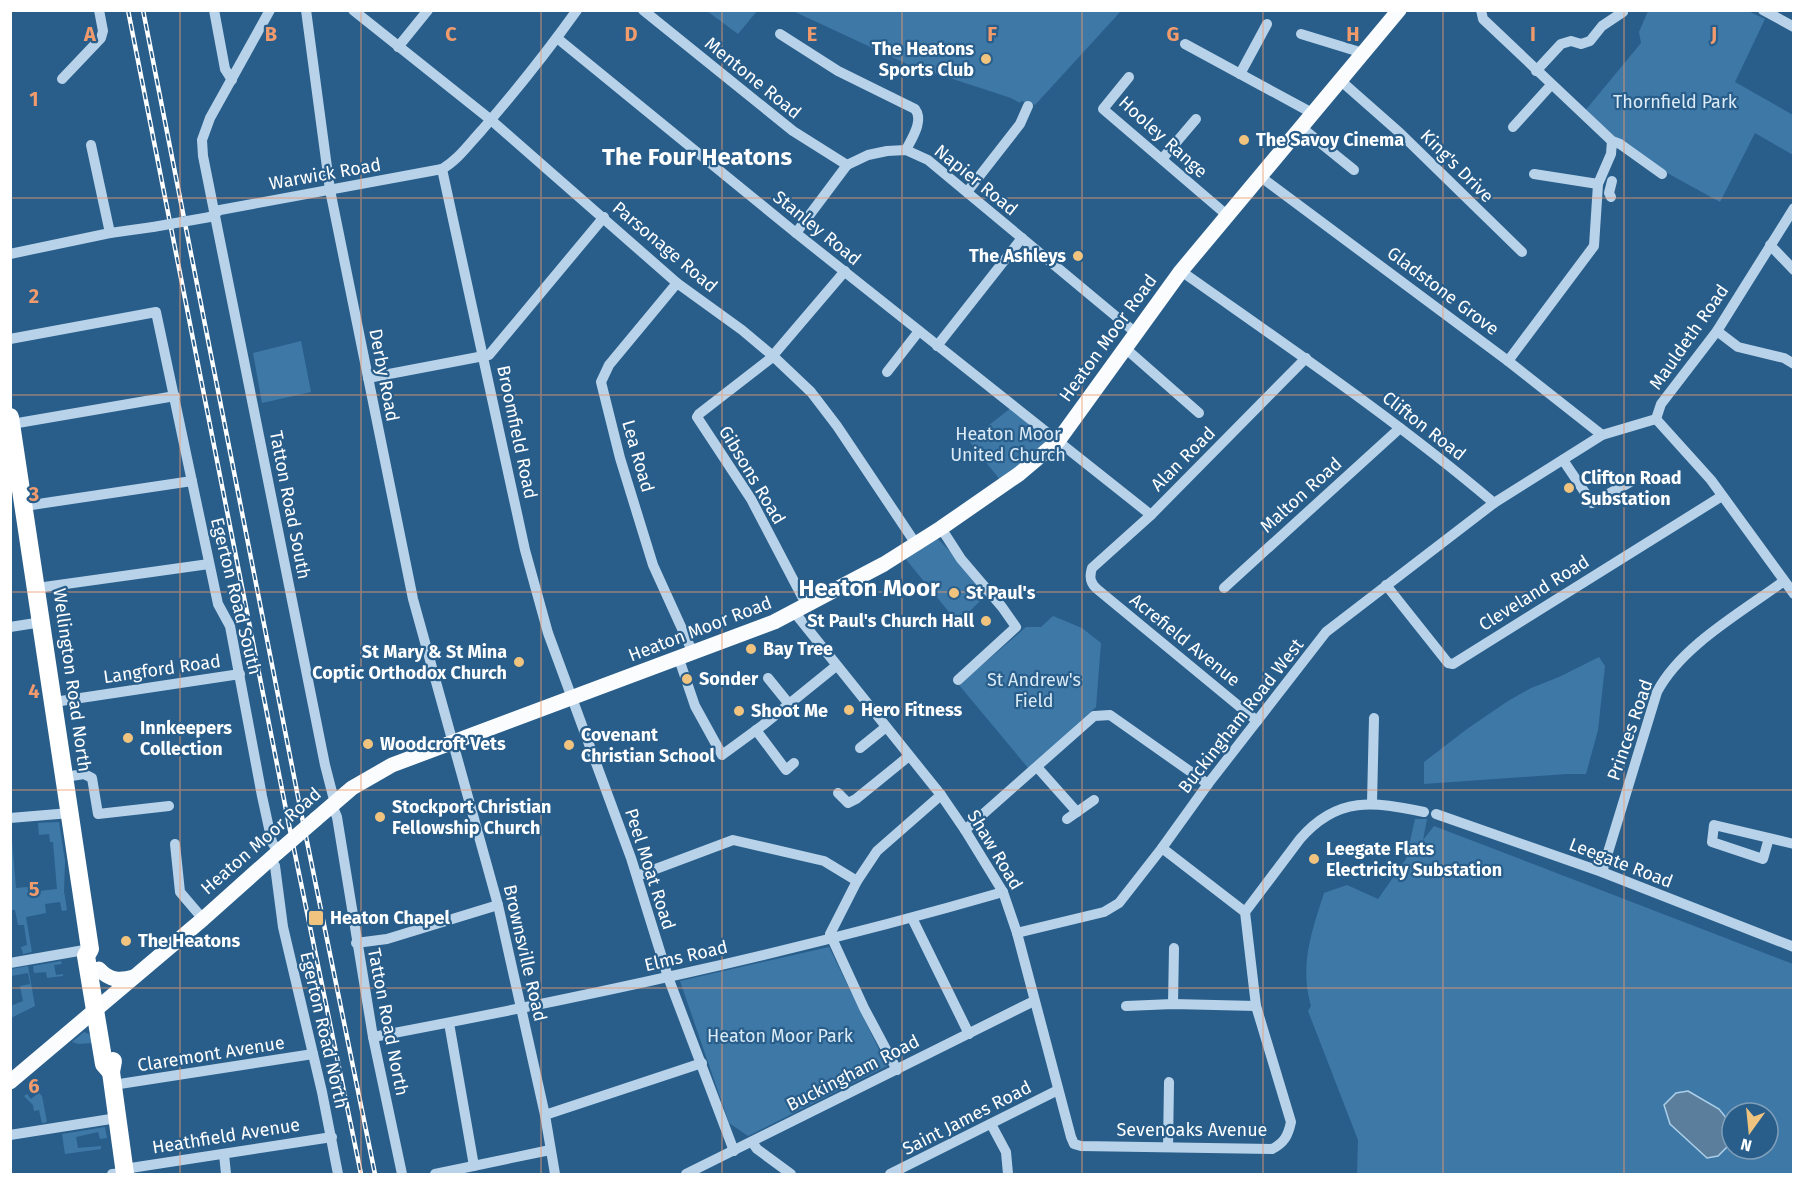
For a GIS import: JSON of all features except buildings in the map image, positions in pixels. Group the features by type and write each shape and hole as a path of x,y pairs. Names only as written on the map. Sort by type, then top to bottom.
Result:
{"highway":[{"name":"Wellington Road North","path":"11,420 14,461 25,506 91,950 97,954 104,1064 112,1079 121,1173"},
{"name":"Wellington Road North","path":"91,950 86,956 100,1007"}],"main road":[{"name":"Heaton Moor Road","path":"10,1082 203,919 334,803 367,778 411,757 774,622 916,544 1019,474 1058,441 1181,271 1399,10"},
{"path":"99,969 104,975 114,980 135,977"}],"street":[{"path":"62,79 101,38 103,31 99,10"},
{"path":"214,10 225,69 232,80"},
{"name":"Tatton Road South","path":"270,10 210,118 202,140 203,156 212,215 334,803"},
{"name":"Derby Road","path":"306,10 330,190 413,599 453,741"},
{"name":"Parsonage Road","path":"353,10 491,120 677,283 742,330 773,356 810,392 830,417 916,544"},
{"path":"398,47 428,10"},
{"name":"Warwick Road","path":"10,254 212,215 220,210 442,169 456,160 491,120 577,10"},
{"name":"Mentone Road","path":"643,10 793,131 847,165"},
{"path":"1481,10 1483,19 1612,141 1620,144 1662,174"},
{"path":"1536,71 1561,44 1571,41 1581,44 1590,41 1602,26 1623,12 1622,10"},
{"path":"1763,10 1794,27"},
{"path":"1240,74 1267,24"},
{"path":"780,34 838,71 923,113 906,150"},
{"path":"1301,34 1363,53"},
{"name":"Stanley Road","path":"557,38 1151,515"},
{"path":"1185,44 1314,114"},
{"name":"Hooley Range","path":"1129,77 1103,109 1228,216"},
{"name":"King's Drive","path":"1341,81 1400,133 1522,252"},
{"path":"1513,127 1551,85"},
{"path":"967,192 1020,124 1028,106"},
{"path":"1162,159 1196,119"},
{"path":"1302,128 1354,171"},
{"path":"1508,361 1594,246 1598,186 1611,153 1612,141"},
{"path":"91,145 110,233"},
{"name":"Napier Road","path":"847,165 868,155 887,151 906,150 928,160 1136,333"},
{"path":"796,232 847,165"},
{"name":"Broomfield Road","path":"442,169 525,550 548,633 573,698"},
{"path":"1534,174 1611,189"},
{"name":"Gladstone Grove","path":"1261,177 1508,361 1602,435"},
{"name":"Mauldeth Road","path":"1794,208 1717,331 1661,404 1656,419 1711,480 1794,594"},
{"path":"368,378 489,355 604,217"},
{"path":"938,346 1022,238"},
{"path":"1770,245 1794,270"},
{"path":"773,356 845,271"},
{"name":"Clifton Road","path":"1181,271 1306,358 1400,428 1494,503"},
{"name":"Lea Road","path":"677,283 609,365 602,382 620,458 653,565 686,656 695,706 722,755 756,730"},
{"name":"Egerton Road South","path":"10,339 156,312 218,604 230,626 274,855"},
{"path":"887,372 919,331"},
{"path":"1717,331 1738,347 1784,358 1794,364"},
{"path":"1125,348 1199,413"},
{"name":"Gibsons Road","path":"773,356 697,417 751,500 801,609"},
{"name":"Alan Road","path":"1092,584 1090,574 1092,568 1151,515 1306,358"},
{"path":"11,420 174,396"},
{"path":"1494,503 1602,435 1656,419"},
{"name":"Malton Road","path":"1224,588 1400,428"},
{"path":"1563,460 1592,503 1632,480"},
{"path":"25,506 192,481"},
{"name":"Cleveland Road","path":"1386,585 1448,663 1452,664 1722,496"},
{"name":"Buckingham Road West","path":"1017,933 1104,912 1119,903 1326,632 1494,503"},
{"path":"941,528 961,559 1016,627 958,680"},
{"path":"37,588 209,564"},
{"name":"Princes Road","path":"1602,872 1657,692 1665,676 1683,655 1784,581"},
{"name":"Acrefield Avenue","path":"1092,584 1257,721"},
{"name":"Shaw Road","path":"801,609 836,666 941,795 1003,892 1017,933 1071,1137 1074,1144 1081,1146"},
{"path":"10,627 42,622"},
{"path":"794,763 786,770 756,730 836,666"},
{"name":"Langford Road","path":"54,702 240,674"},
{"path":"768,678 789,704"},
{"name":"Peel Moat Road","path":"573,698 637,876 668,977 734,1151"},
{"path":"965,830 1094,716 1110,715 1208,784"},
{"path":"1372,803 1374,718"},
{"path":"860,748 886,727"},
{"name":"Brownsville Road","path":"453,741 498,905 545,1115 555,1174"},
{"path":"838,793 848,803 856,799 909,756"},
{"path":"1038,767 1077,812"},
{"path":"65,777 84,774 92,778 98,814 169,806"},
{"path":"897,1070 830,939 830,934 857,881 877,851 941,795"},
{"path":"1067,819 1094,800"},
{"name":"Tatton Road North","path":"334,803 373,1037 402,1174"},
{"path":"1162,848 1245,912 1300,839 1318,821 1346,807 1372,803 1425,812"},
{"path":"10,818 70,813"},
{"name":"Leegate Road","path":"1436,814 1602,872 1794,948"},
{"path":"1769,838 1763,859 1712,842 1714,825 1794,843"},
{"path":"637,876 733,840 824,861 857,881"},
{"path":"175,844 180,892 203,919"},
{"name":"Egerton Road North","path":"274,855 283,927 332,1137 338,1174"},
{"name":"Elms Road","path":"373,1037 668,977 830,939 1003,892"},
{"path":"357,943 387,939 498,905"},
{"name":"Sevenoaks Avenue","path":"1081,1146 1272,1149 1281,1144 1288,1135 1290,1122 1287,1107 1256,1006 1245,912"},
{"path":"912,918 969,1034"},
{"path":"1173,1004 1174,948"},
{"path":"10,963 91,950"},
{"name":"Buckingham Road","path":"686,1174 1034,1001"},
{"path":"1126,1006 1173,1004 1256,1006"},
{"path":"448,1023 474,1166"},
{"name":"Claremont Avenue","path":"112,1079 313,1054"},
{"path":"545,1115 702,1063"},
{"path":"1168,1147 1169,1082"},
{"name":"Saint James Road","path":"897,1173 1058,1090"},
{"path":"10,1135 117,1118"},
{"path":"992,1124 1006,1152 1008,1174"},
{"name":"Heathfield Avenue","path":"121,1173 332,1137"},
{"path":"752,1142 757,1149 791,1174"},
{"path":"435,1174 550,1150"},
{"path":"224,1154 226,1174"}],"green space":[{"path":"707,11 757,11 738,34"},
{"name":"The Heatons Sports Club","path":"793,11 1121,11 1035,105 1021,101 1020,103 907,64"},
{"name":"Thornfield Park","path":"1648,11 1748,11 1765,19 1735,82 1793,115 1793,155 1755,133 1720,202 1660,169 1584,112 1641,43 1639,32"},
{"path":"301,341 311,392 262,403 253,353"},
{"name":"Heaton Moor United Church","path":"1012,407 1053,442 1001,481 969,441"},
{"path":"938,539 989,592 958,623 904,557"},
{"name":"St Andrew's Field","path":"1053,616 1082,628 1101,643 1096,707 1029,769 959,685 1026,627 1041,627"},
{"path":"1599,657 1605,666 1598,730 1586,774 1424,784 1424,762 1467,729 1531,688"},
{"path":"1415,819 1427,819 1423,840 1434,826 1793,964 1793,1174 1357,1174 1358,1140 1308,1011 1311,1006 1306,976 1308,948 1324,893 1347,885 1378,899 1406,859"},
{"path":"59,822 65,861 64,891 67,910 62,911 60,902 45,904 46,913 26,917 32,952 23,954 21,947 27,945 24,925 18,925 15,910 11,910 11,828 16,888 39,886 39,891 57,889 53,842 50,842 49,834 39,835 38,823"},
{"name":"Heaton Moor Park","path":"829,947 887,1066 748,1136 729,1123 680,981"},
{"path":"61,961 62,964 54,965 56,975 63,974 63,976 47,978 46,972 34,973 33,966"},
{"path":"28,966 35,1006 11,1018 11,1006 23,1001 20,986 30,984 28,973 11,976 11,969"},
{"path":"84,1032 91,1035 92,1043 72,1042"},
{"path":"34,1087 42,1096 47,1122 42,1123 39,1110 34,1111 33,1105 24,1096 27,1094 31,1099 36,1095 32,1089"},
{"path":"105,1127 107,1138 100,1139 98,1132 76,1137 78,1148 101,1146 101,1149 65,1154 62,1134"}],"shaded area":[{"path":"1688,1091 1720,1110 1720,1154 1718,1156 1707,1158 1670,1124 1664,1105 1676,1093"}],"railway":[{"path":"128,10 289,825 361,1174"},
{"path":"143,10 302,817 375,1174"}],"place":[{"name":"The Heatons Sports Club","path":"986,59"},
{"name":"The Savoy Cinema","path":"1244,140"},
{"name":"The Ashleys","path":"1078,256"},
{"name":"Clifton Road Substation","path":"1569,488"},
{"name":"St Paul's","path":"954,593"},
{"name":"St Paul's Church Hall","path":"986,621"},
{"name":"Bay Tree","path":"751,649"},
{"name":"St Mary & St Mina Coptic Orthodox Church","path":"519,662"},
{"name":"Sonder","path":"687,679"},
{"name":"Hero Fitness","path":"849,710"},
{"name":"Shoot Me","path":"739,711"},
{"name":"Innkeepers Collection","path":"128,738"},
{"name":"Woodcroft Vets","path":"368,744"},
{"name":"Covenant Christian School","path":"569,745"},
{"name":"Stockport Christian Fellowship Church","path":"380,817"},
{"name":"Leegate Flats Electricity Substation","path":"1314,859"},
{"name":"Heaton Chapel","path":"316,918"},
{"name":"The Heatons","path":"126,941"}],"district":[{"name":"The Four Heatons","path":"697,157"},
{"name":"Heaton Moor","path":"869,588"}]}
